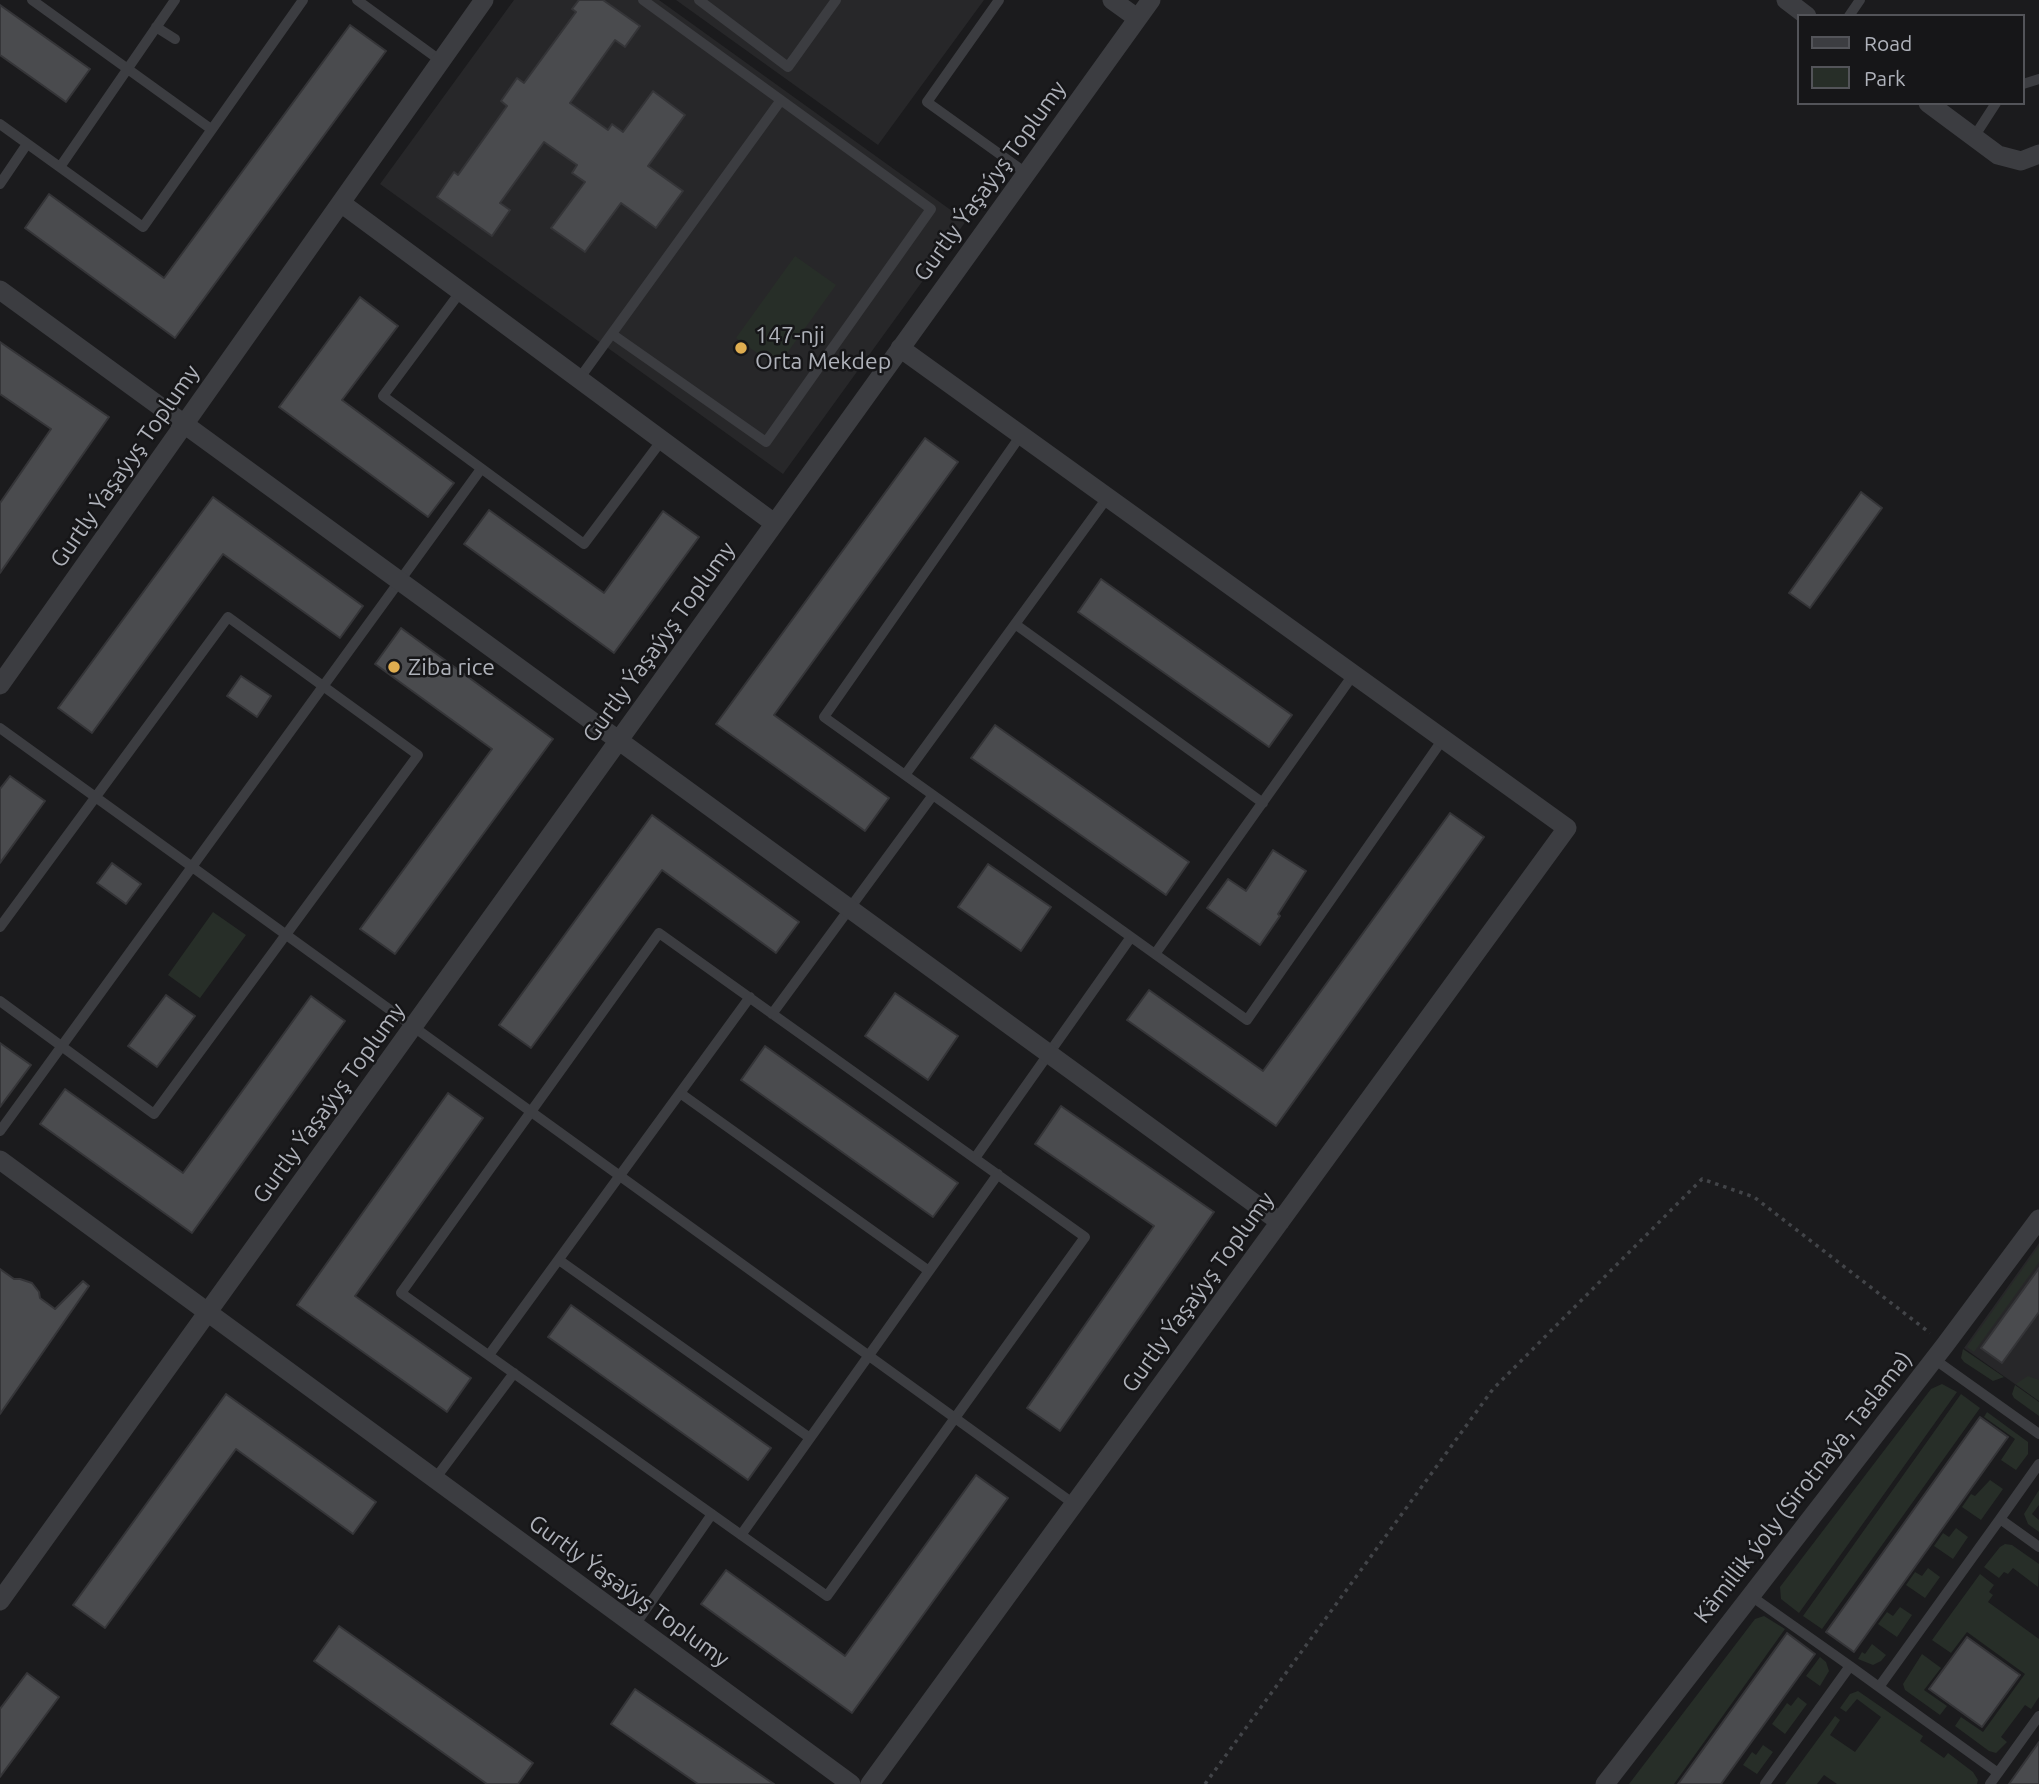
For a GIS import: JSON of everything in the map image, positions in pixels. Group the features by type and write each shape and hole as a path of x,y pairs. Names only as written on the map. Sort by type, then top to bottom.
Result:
{"street":[{"name":"Gurtly Ýaşaýyş Toplumy","path":"0,685 484,0"},
{"path":"1112,0 1137,18"},
{"name":"Gurtly Ýaşaýyş Toplumy","path":"0,1601 1151,0"},
{"path":"1786,0 1804,14"},
{"path":"1931,105 1998,155 2021,161 2039,154"},
{"path":"341,203 774,523"},
{"path":"0,290 1280,1222"},
{"path":"900,348 1443,739"},
{"name":"Gurtly Ýaşaýyş Toplumy","path":"870,1784 1567,828 1443,739"},
{"name":"Gurtly Ýaşaýyş Toplumy","path":"0,1160 851,1784"},
{"name":"Kämillik ýoly (Sirotnaýa, Taslama)","path":"1605,1784 2039,1219"}],"lane":[{"path":"32,0 211,129"},
{"path":"60,167 175,0"},
{"path":"0,124 143,227 303,0"},
{"path":"357,0 441,61"},
{"path":"612,334 766,442 931,208 643,0"},
{"path":"699,0 788,67 836,0"},
{"path":"999,0 927,102 1026,173"},
{"path":"156,27 175,39"},
{"path":"579,379 781,100"},
{"path":"1974,137 1995,105"},
{"path":"0,184 27,144"},
{"path":"461,291 383,396 481,469 584,544 662,440"},
{"path":"1021,435 824,717 1247,1020 1443,739"},
{"path":"0,1131 481,469"},
{"path":"905,775 1107,498"},
{"path":"0,927 228,617 418,755 154,1114 0,1002"},
{"path":"1015,624 1263,803"},
{"path":"1155,954 1353,675"},
{"path":"0,728 1074,1504"},
{"path":"772,1014 933,795"},
{"path":"659,933 750,997 1085,1237 827,1596 401,1293 659,933"},
{"path":"975,1158 1131,937"},
{"path":"489,1355 750,997"},
{"path":"680,1093 929,1271"},
{"path":"741,1535 998,1174"},
{"path":"559,1260 810,1438"},
{"path":"1939,1352 2039,1434"},
{"path":"435,1479 514,1373"},
{"path":"1878,1687 2039,1464"},
{"path":"635,1625 712,1514"},
{"path":"2000,1519 2039,1547"},
{"path":"1751,1596 1998,1773"},
{"path":"1765,1784 1850,1667"},
{"path":"1990,1784 2039,1716"}],"path":[{"path":"1205,1784 1493,1389 1702,1180 1754,1197 1939,1352"}],"shaded area":[{"name":"147-nji Orta Mekdep","path":"514,0 659,0 966,221 783,474 380,184"},
{"path":"676,0 984,0 878,145"},
{"path":"2039,1243 2039,1401 1964,1348"}],"green space":[{"path":"795,256 836,285 777,367 736,338"},
{"path":"213,912 246,935 200,998 168,975"},
{"path":"2039,1246 2039,1262 1974,1352 1967,1347"},
{"path":"1963,1349 2004,1377 1993,1381 1964,1362 1961,1358"},
{"path":"2028,1376 2039,1380 2039,1401 2016,1384"},
{"path":"1942,1384 1957,1392 1799,1613 1781,1599 1780,1587 1931,1389"},
{"path":"2015,1385 2039,1402 2039,1416 2014,1398 2012,1394"},
{"path":"1961,1394 1980,1408 1822,1629 1803,1616"},
{"path":"1987,1412 2028,1442 2028,1454 2016,1470 2001,1460 2015,1439 1984,1417"},
{"path":"1990,1480 2003,1489 1981,1520 1962,1507 1971,1494 1975,1496"},
{"path":"2039,1490 2039,1505 2032,1514 2039,1520 2039,1532 2028,1524 2024,1514"},
{"path":"1956,1528 1968,1537 1953,1559 1934,1546 1943,1533 1949,1537"},
{"path":"2005,1544 2012,1545 2039,1564 2038,1587 2013,1568 1999,1578 1984,1567"},
{"path":"1928,1568 1940,1577 1925,1598 1906,1585 1915,1572 1922,1576"},
{"path":"1980,1574 1994,1585 1989,1592 1993,1595 1988,1602 2039,1639 2039,1697 2031,1709 2025,1705 2001,1737 2007,1742 1996,1753 1989,1751 1955,1726 1961,1717 1983,1732 2025,1674 1967,1632 1951,1653 1932,1640"},
{"path":"1900,1607 1912,1615 1897,1637 1878,1624 1887,1612 1893,1616"},
{"path":"1764,1616 1785,1629 1674,1784 1629,1784 1755,1619"},
{"path":"1872,1644 1886,1655 1873,1665 1858,1659"},
{"path":"1922,1654 1941,1668 1924,1690 1947,1706 1940,1715 1905,1690 1903,1684"},
{"path":"1820,1657 1826,1662 1829,1671 1820,1686 1806,1676"},
{"path":"1858,1691 1923,1736 1920,1741 1944,1758 1948,1753 1973,1772 1978,1780 1977,1784 1837,1784 1824,1775 1817,1784 1785,1784 1835,1716 1840,1720 1830,1735 1855,1752 1881,1717 1857,1699 1846,1712 1840,1708 1850,1694"},
{"path":"1798,1697 1807,1704 1785,1734 1772,1724 1787,1703 1791,1706"},
{"path":"1763,1745 1773,1752 1757,1774 1743,1765 1752,1752 1756,1755"}],"building":[{"path":"579,0 603,0 640,26 625,47 615,40 570,103 608,130 612,124 623,132 653,91 685,115 648,166 683,191 656,228 621,203 585,252 551,228 585,182 572,173 577,165 544,142 500,203 510,210 492,236 437,197 454,172 458,175 507,106 501,101 517,78 524,83 576,12 572,9"},
{"path":"0,5 90,69 66,102 0,55"},
{"path":"350,25 386,51 175,338 25,228 49,194 164,278"},
{"path":"360,297 398,326 342,400 454,483 428,517 279,407"},
{"path":"0,342 109,417 0,573 0,503 51,429 0,394"},
{"path":"925,438 958,462 774,715 889,798 865,831 716,724"},
{"path":"1861,492 1882,508 1810,608 1789,593"},
{"path":"213,497 363,606 340,638 223,554 92,733 58,708"},
{"path":"489,510 604,593 663,511 699,537 614,653 464,544"},
{"path":"1101,579 1292,715 1269,747 1078,612"},
{"path":"401,628 553,739 395,954 360,929 492,749 375,664"},
{"path":"241,676 271,696 257,717 227,696"},
{"path":"995,725 1189,862 1166,895 971,758"},
{"path":"10,776 45,801 0,863 0,789"},
{"path":"1450,813 1484,837 1276,1126 1127,1020 1149,990 1263,1071"},
{"path":"652,815 799,922 776,953 662,870 531,1048 499,1025"},
{"path":"1273,850 1306,871 1260,945 1207,908 1228,879 1246,891"},
{"path":"112,863 141,884 126,904 97,883"},
{"path":"988,864 1051,907 1021,951 958,907"},
{"path":"895,993 958,1036 928,1080 865,1036"},
{"path":"166,995 195,1016 157,1067 128,1046"},
{"path":"311,996 345,1021 192,1233 40,1124 65,1089 183,1173"},
{"path":"0,1043 31,1065 0,1107"},
{"path":"765,1046 958,1183 933,1217 741,1080"},
{"path":"448,1093 483,1118 355,1296 471,1378 447,1412 297,1305"},
{"path":"1061,1106 1214,1212 1060,1431 1027,1408 1154,1226 1035,1144"},
{"path":"2039,1268 2039,1312 2002,1363 1981,1348"},
{"path":"0,1269 14,1279 32,1283 40,1298 55,1309 83,1281 89,1286 0,1414"},
{"path":"571,1305 771,1448 748,1480 548,1337"},
{"path":"226,1394 376,1502 353,1534 236,1449 105,1628 73,1605"},
{"path":"1980,1417 2008,1437 1854,1652 1826,1632"},
{"path":"976,1475 1008,1498 852,1713 701,1604 726,1570 845,1656"},
{"path":"339,1626 533,1763 518,1784 487,1784 314,1661"},
{"path":"1787,1633 1815,1654 1721,1784 1678,1784"},
{"path":"1967,1637 2020,1675 1982,1727 1929,1689"},
{"path":"27,1673 59,1697 0,1777 0,1709"},
{"path":"635,1689 774,1784 698,1784 611,1724"},
{"path":"2039,1742 2039,1784 2009,1784"}],"place":[{"name":"147-nji Orta Mekdep","path":"741,348"},
{"name":"Ziba rice","path":"394,667"}]}
